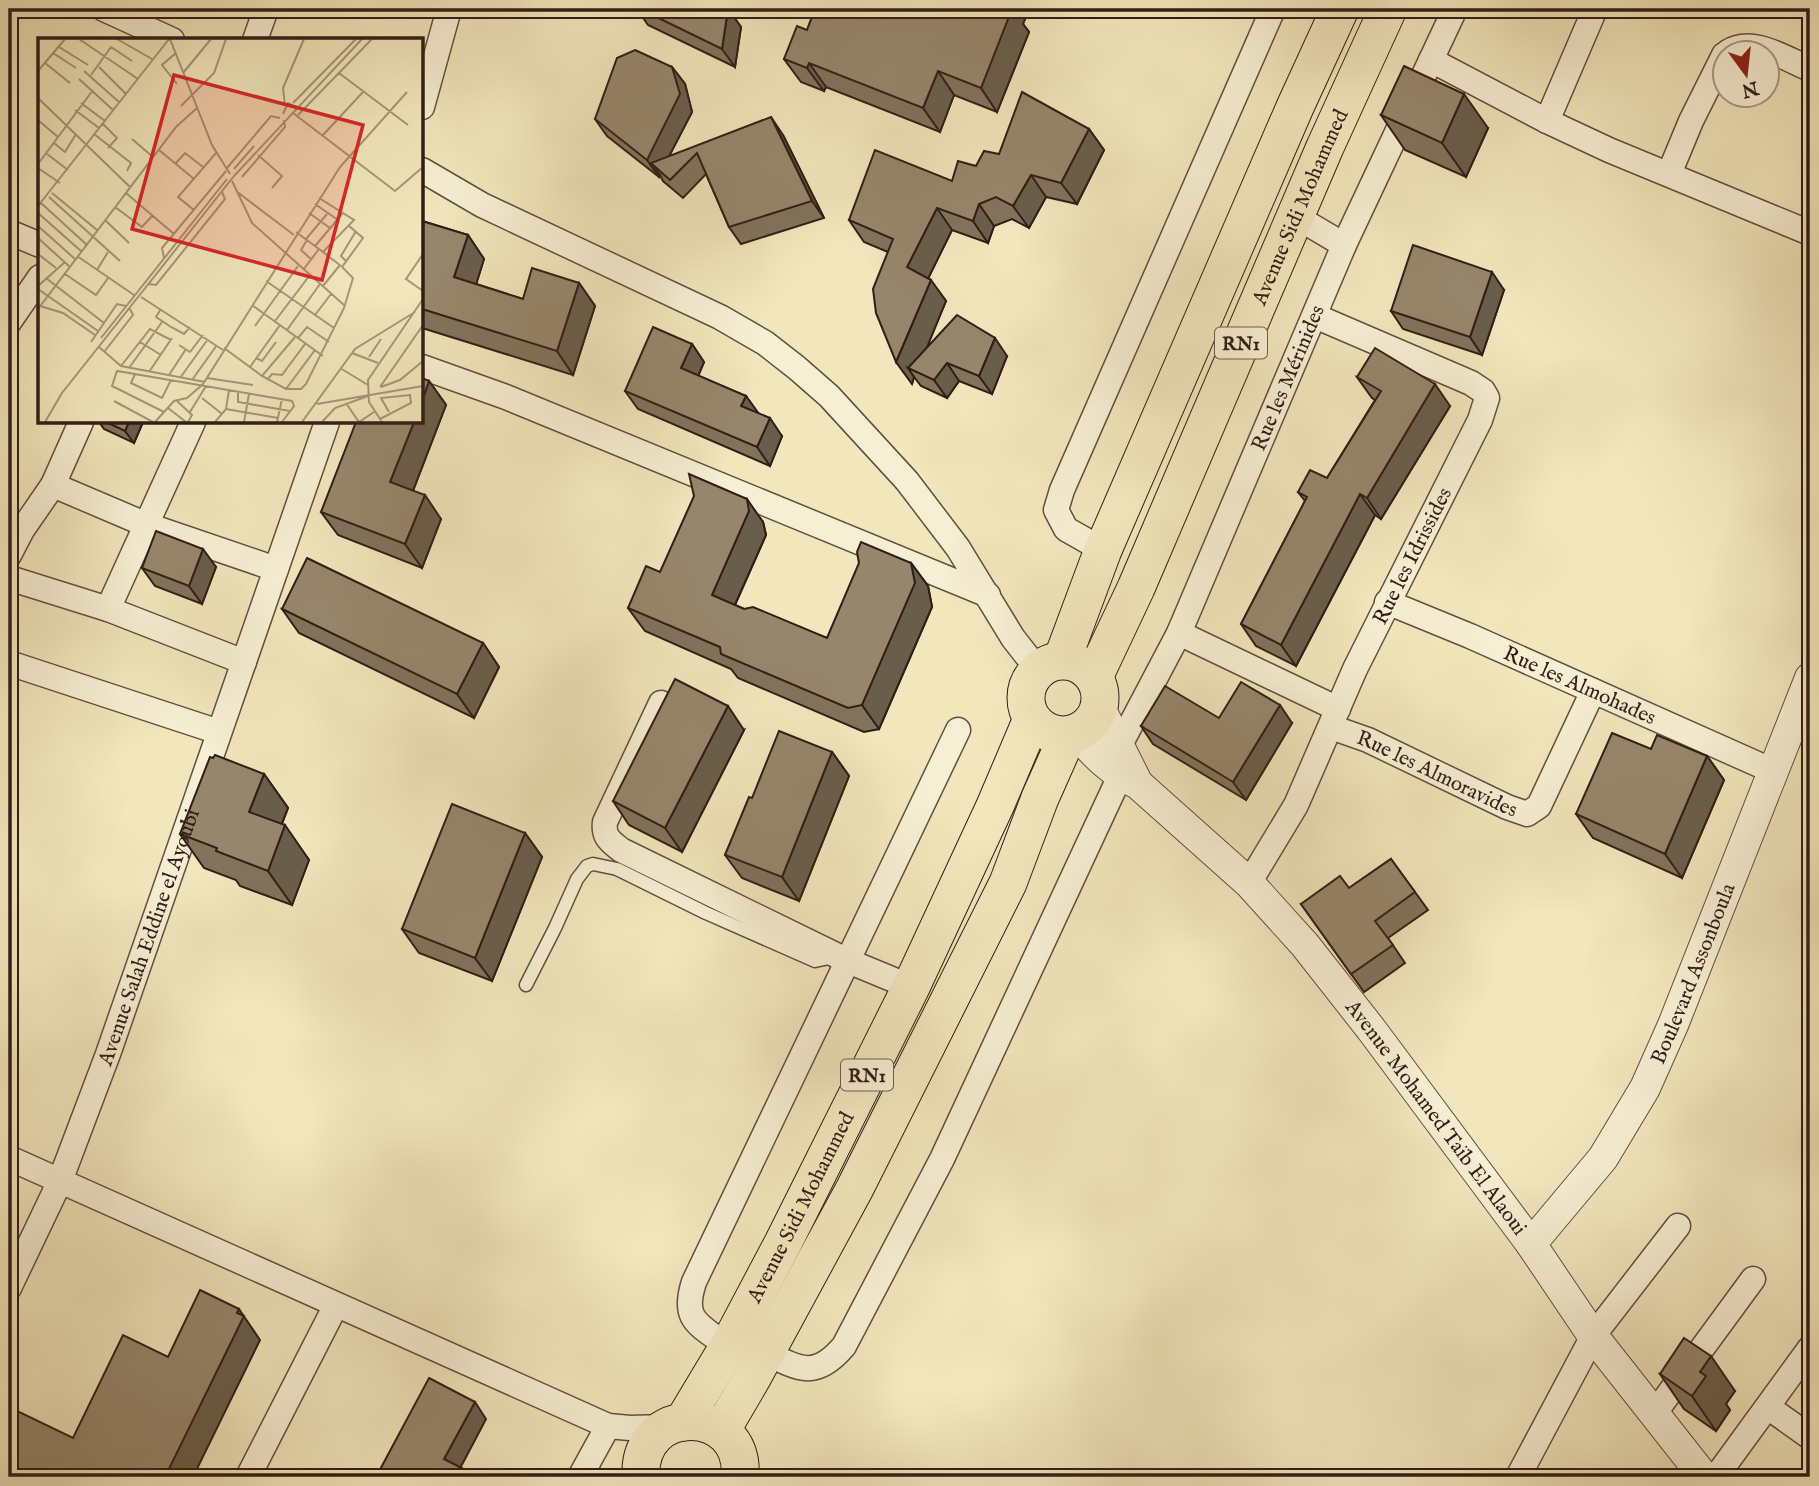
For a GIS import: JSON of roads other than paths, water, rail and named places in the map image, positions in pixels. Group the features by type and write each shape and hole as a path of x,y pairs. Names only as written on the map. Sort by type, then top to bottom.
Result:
{"main road":[{"name":"Avenue Sidi Mohammed","path":"1050,665 1103,551 1340,9"},
{"name":"Avenue Sidi Mohammed","path":"721,1431 855,1188 1008,883 1040,799 1084,713 1295,216 1388,9"},
{"path":"1032,719 1044,730 1060,735 1084,713 1080,665 1050,665"},
{"name":"RN1","path":"1032,719 1026,707 1030,681 1050,665"},
{"name":"Avenue Sidi Mohammed","path":"675,1424 728,1347 783,1243 911,987 1032,719"},
{"path":"675,1424 706,1423 721,1431 735,1448 742,1475"},
{"name":"RN1","path":"641,1471 649,1443 675,1424"}],"street":[{"path":"256,38 266,9"},
{"path":"424,100 449,9"},
{"path":"1103,551 1060,523 1056,510 1062,490 1273,9"},
{"name":"Rue les Mérinides","path":"1120,746 1180,633 1344,245 1455,9"},
{"path":"1547,121 1595,9"},
{"path":"115,11 168,38"},
{"path":"1780,57 1810,69"},
{"path":"1432,60 1547,121 1810,233"},
{"path":"1669,174 1691,121 1710,85"},
{"path":"424,171 482,205 720,317 765,343 829,396 907,481 958,548 1013,638 1050,665"},
{"path":"1295,216 1344,245"},
{"path":"9,232 38,244"},
{"path":"9,322 38,280"},
{"name":"Rue les Idrissides","path":"1249,883 1296,805 1387,601 1480,420 1487,398 1483,391 1471,383 1315,316"},
{"path":"424,368 646,453 988,595"},
{"path":"9,555 22,530 53,485 80,424"},
{"path":"108,609 192,424"},
{"name":"Avenue Salah Eddine el Ayoubi","path":"9,1288 60,1181 108,1054 326,424"},
{"path":"53,485 147,525 276,569"},
{"path":"9,578 108,609 244,662"},
{"name":"Rue les Almohades","path":"1387,601 1773,771"},
{"name":"Rue les Almoravides","path":"1180,633 1335,718 1367,740 1527,814 1539,806 1594,691"},
{"path":"9,663 219,732"},
{"name":"Boulevard Assonboula","path":"1531,1244 1603,1158 1645,1088 1674,1025 1773,771 1808,690"},
{"path":"662,703 605,822 604,834 607,839 621,849 843,959 911,987"},
{"name":"Avenue Mohamed Taïb El Alaoui","path":"1084,713 1120,746 1129,780"},
{"name":"Avenue Mohamed Taïb El Alaoui","path":"1084,713 1105,766 1129,780 1249,883 1305,945 1531,1244 1593,1336 1704,1477"},
{"path":"728,1347 694,1320 688,1300 694,1282 843,959 958,730"},
{"path":"765,1352 800,1369 815,1369 831,1361 844,1346 942,1159 1129,780"},
{"path":"9,1158 608,1426 630,1429 675,1424"},
{"path":"1518,1477 1593,1336 1678,1226"},
{"path":"1654,1414 1753,1279"},
{"path":"248,1477 336,1306"},
{"path":"1716,1477 1810,1348"},
{"path":"1768,1407 1810,1437"},
{"path":"608,1426 641,1471"},
{"path":"580,1477 608,1426"}],"lane":[{"path":"526,985 576,879 587,866 593,864 617,869 706,913 815,961 843,959"}]}
